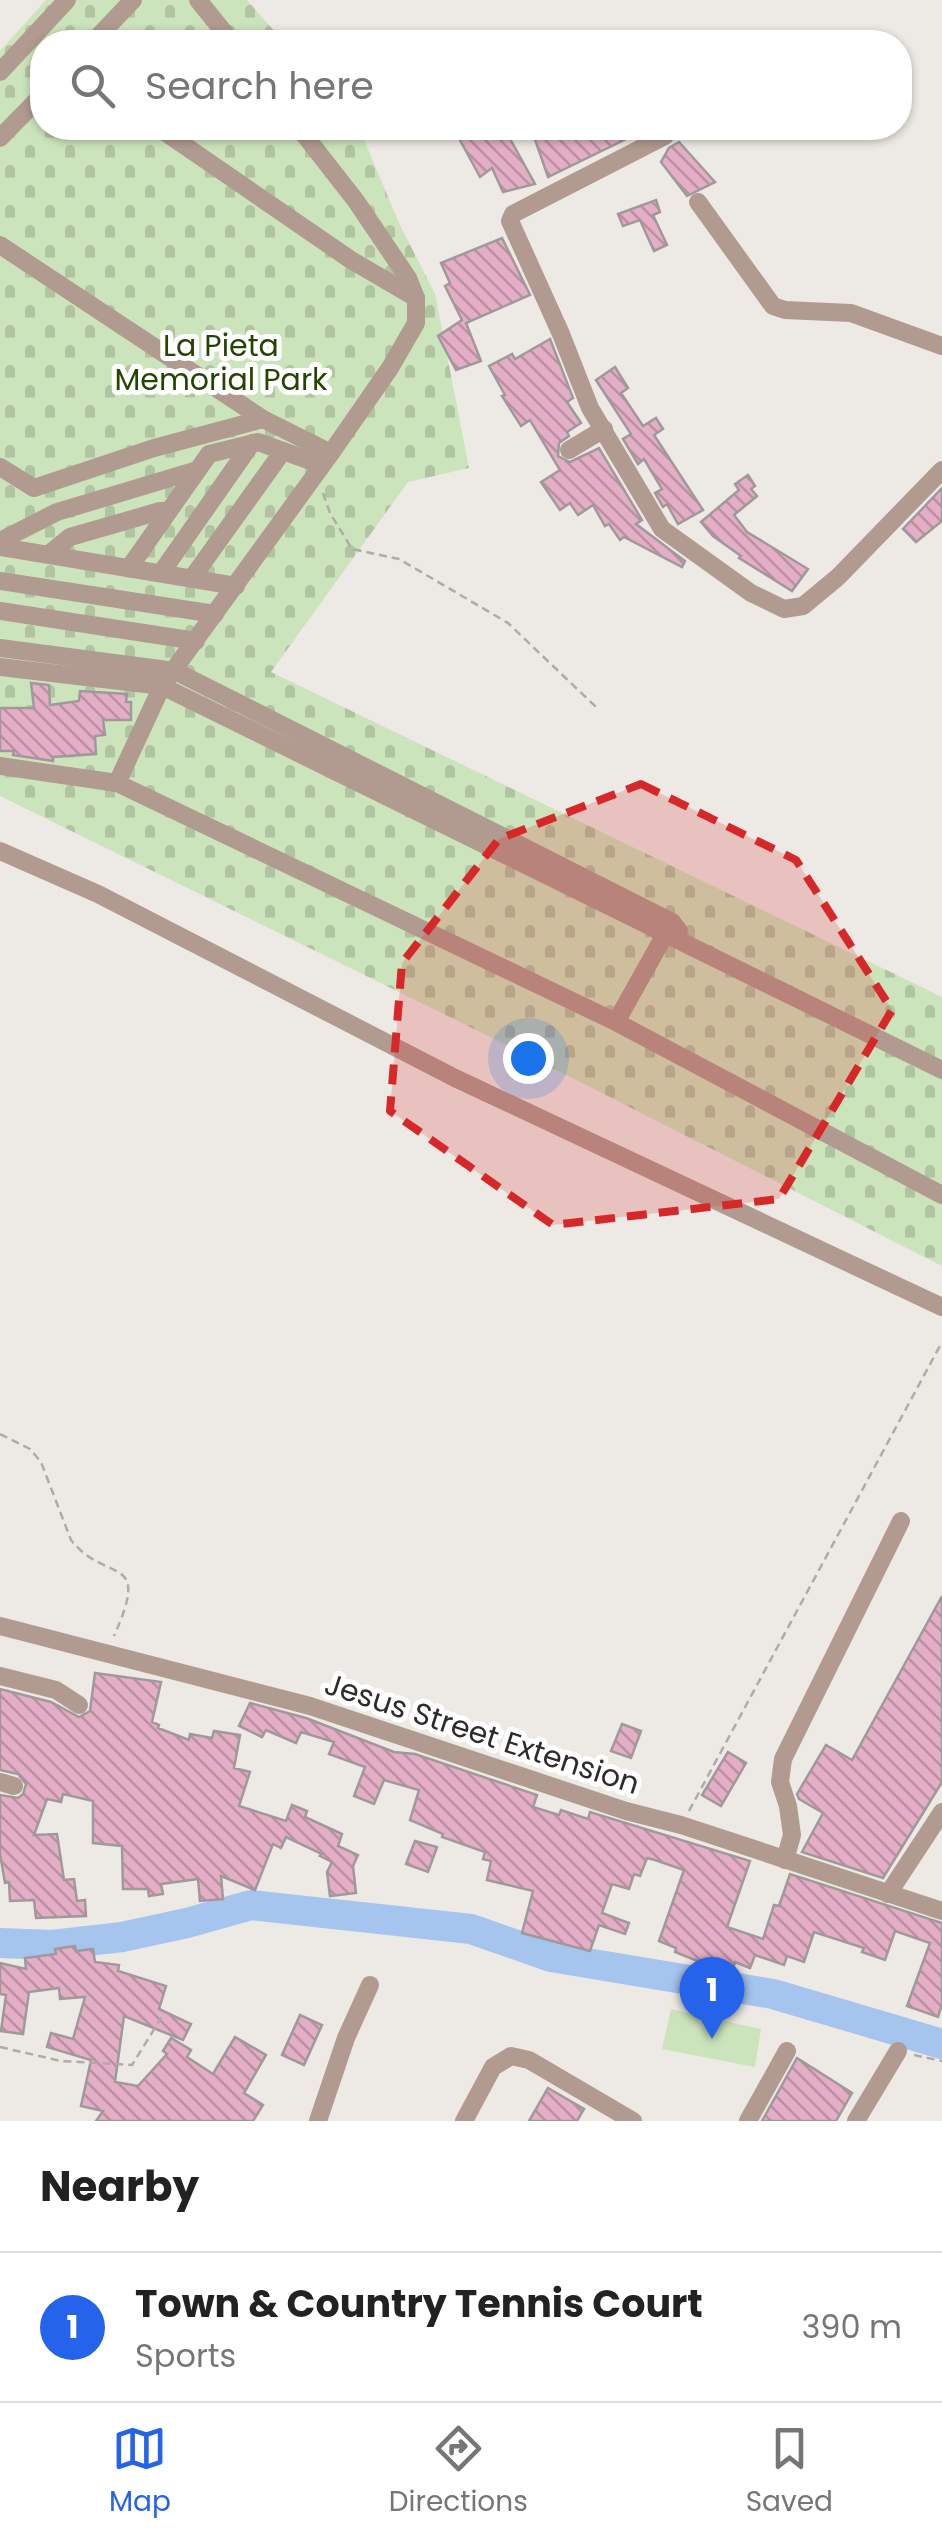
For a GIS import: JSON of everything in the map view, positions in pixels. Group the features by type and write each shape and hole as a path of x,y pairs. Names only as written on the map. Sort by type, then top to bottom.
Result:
{"street":[{"path":"46,30 68,0"},
{"path":"104,30 132,0"},
{"path":"198,0 222,30"},
{"path":"0,72 30,46"},
{"path":"0,138 30,107"},
{"path":"176,140 350,260 416,298"},
{"path":"116,783 162,686 323,464 390,368 416,323 416,298 398,262 308,140"},
{"path":"657,140 513,214 510,221 590,408 662,529 751,593 784,609 803,606 838,577 942,470"},
{"path":"698,202 773,306 851,313 942,346"},
{"path":"0,245 263,418 323,464"},
{"path":"0,467 34,488 154,448 263,418"},
{"path":"569,450 604,430"},
{"path":"129,568 209,454 258,442 323,464"},
{"path":"161,573 252,443"},
{"path":"192,578 283,450"},
{"path":"0,544 57,512 197,470"},
{"path":"49,554 70,537 160,510 168,512"},
{"path":"0,544 236,586"},
{"path":"99,563 144,546"},
{"path":"0,581 215,614"},
{"path":"0,610 196,642"},
{"path":"0,648 175,671 668,928 688,944 942,1070"},
{"path":"0,667 162,686 668,928"},
{"path":"0,766 116,783 616,1022 942,1196"},
{"path":"0,851 98,894 472,1086 942,1307"},
{"path":"616,1022 668,928"},
{"path":"784,1860 792,1834 780,1782 783,1760 901,1521"},
{"name":"Jesus Street Extension","path":"0,1626 310,1706 942,1911"},
{"path":"0,1676 56,1690 78,1704"},
{"path":"888,1894 942,1812"},
{"path":"318,2121 346,2038 370,1985"},
{"path":"748,2121 787,2051"},
{"path":"856,2121 898,2051"},
{"path":"464,2121 493,2067 511,2056 529,2060 632,2121"}],"path":[{"path":"323,464 330,513 352,550 399,559 508,623 597,708"},
{"path":"681,1825 942,1342"},
{"path":"0,1434 30,1449 41,1462 70,1540 79,1550 120,1570 126,1578 130,1589 126,1610 107,1651"},
{"path":"0,2047 61,2061 132,2065 163,2016"},
{"path":"898,2051 942,2061"}],"highlighted area":[{"path":"641,784 796,860 892,1010 779,1199 553,1225 390,1111 402,963 499,839"}],"green space":[{"name":"La Pieta Memorial Park","path":"46,0 247,0 273,30 30,30 30,140 364,140 435,294 469,468 408,482 271,672 942,997 942,1266 527,1055 0,796 0,51"},
{"path":"671,2009 761,2029 755,2067 662,2049"}],"building":[{"path":"460,140 511,140 535,184 503,192 492,168 480,177"},
{"path":"535,140 624,140 548,177"},
{"path":"679,142 715,182 687,196 661,162 669,148"},
{"path":"656,200 660,212 653,215 667,245 654,251 640,220 623,226 618,214"},
{"path":"502,238 530,295 466,323 481,361 456,370 438,336 462,320 445,286 450,283 441,263"},
{"path":"550,339 573,398 567,402 581,423 559,443 558,456 570,462 599,448 642,520 636,524 685,561 682,567 624,537 620,540 609,524 605,526 593,505 578,515 570,503 560,510 541,482 560,470 530,420 521,426 489,366 512,354 515,359"},
{"path":"615,367 628,388 621,393 643,426 656,418 663,429 654,435 703,510 678,524 667,504 663,507 655,493 662,489 644,459 638,464 623,439 631,434 596,380"},
{"path":"748,475 757,496 734,515 747,532 808,569 792,591 739,558 701,522 739,490 735,484"},
{"path":"942,488 942,521 916,542 903,529"},
{"path":"31,683 49,685 50,705 79,701 80,691 127,694 131,720 103,720 105,735 95,736 96,754 53,757 53,761 0,751 0,708 34,708"},
{"path":"942,1596 942,1782 883,1878 802,1852 823,1813 797,1794 826,1745 852,1760"},
{"path":"95,1673 161,1682 152,1722 158,1728 189,1740 190,1734 212,1738 214,1731 240,1735 234,1768 250,1772 239,1806 286,1821 292,1805 307,1811 305,1817 342,1834 338,1846 358,1855 353,1866 356,1893 330,1896 327,1872 332,1862 286,1837 281,1848 273,1844 255,1890 221,1876 223,1899 200,1901 198,1879 161,1884 163,1894 149,1896 148,1889 123,1889 122,1846 93,1843 93,1801 63,1794 61,1802 47,1799 34,1835 57,1834 64,1880 74,1879 77,1901 85,1900 86,1916 36,1918 34,1900 10,1901 0,1854 0,1795 18,1798 26,1784 18,1774 0,1770 0,1689 51,1702 79,1717 90,1711"},
{"path":"250,1703 537,1795 533,1807 559,1815 561,1810 588,1819 590,1812 750,1861 727,1927 763,1939 790,1874 942,1923 942,2004 938,2017 907,2006 930,1943 895,1931 885,1960 862,1952 864,1948 814,1932 804,1962 787,1956 784,1965 755,1955 750,1968 735,1962 733,1970 716,1965 715,1968 675,1952 676,1948 659,1941 684,1870 647,1858 640,1876 634,1874 629,1889 612,1884 602,1913 629,1923 625,1934 599,1925 590,1951 522,1933 533,1891 487,1880 491,1861 483,1859 485,1852 442,1837 443,1834 410,1820 419,1790 384,1780 374,1804 354,1796 365,1767 329,1754 334,1742 301,1732 296,1743 266,1730 262,1737 239,1726"},
{"path":"622,1724 641,1731 631,1758 611,1751"},
{"path":"728,1752 746,1763 721,1806 702,1795"},
{"path":"415,1841 437,1847 428,1872 406,1864"},
{"path":"75,1946 76,1951 93,1949 95,1962 119,1965 118,1971 166,1986 159,2009 191,2024 183,2040 124,2016 115,2082 138,2086 167,2054 163,2051 171,2038 191,2050 187,2057 213,2074 235,2037 266,2055 244,2093 263,2105 253,2121 96,2121 103,2111 81,2106 91,2060 47,2047 51,2033 73,2039 85,1997 60,1999 59,1988 29,1992 23,2034 1,2031 6,1995 0,1994 0,1963 26,1969 25,1958 56,1954 55,1949"},
{"path":"300,2015 322,2025 304,2065 282,2055"},
{"path":"797,2058 852,2093 836,2121 762,2121"},
{"path":"548,2088 584,2109 577,2121 529,2121"}],"waterway":[{"path":"0,1943 52,1945 122,1937 251,1905 471,1929 551,1957 773,1994 942,2044"}],"place":[{"name":"Town & Country Tennis Court","path":"712,2039"}]}
